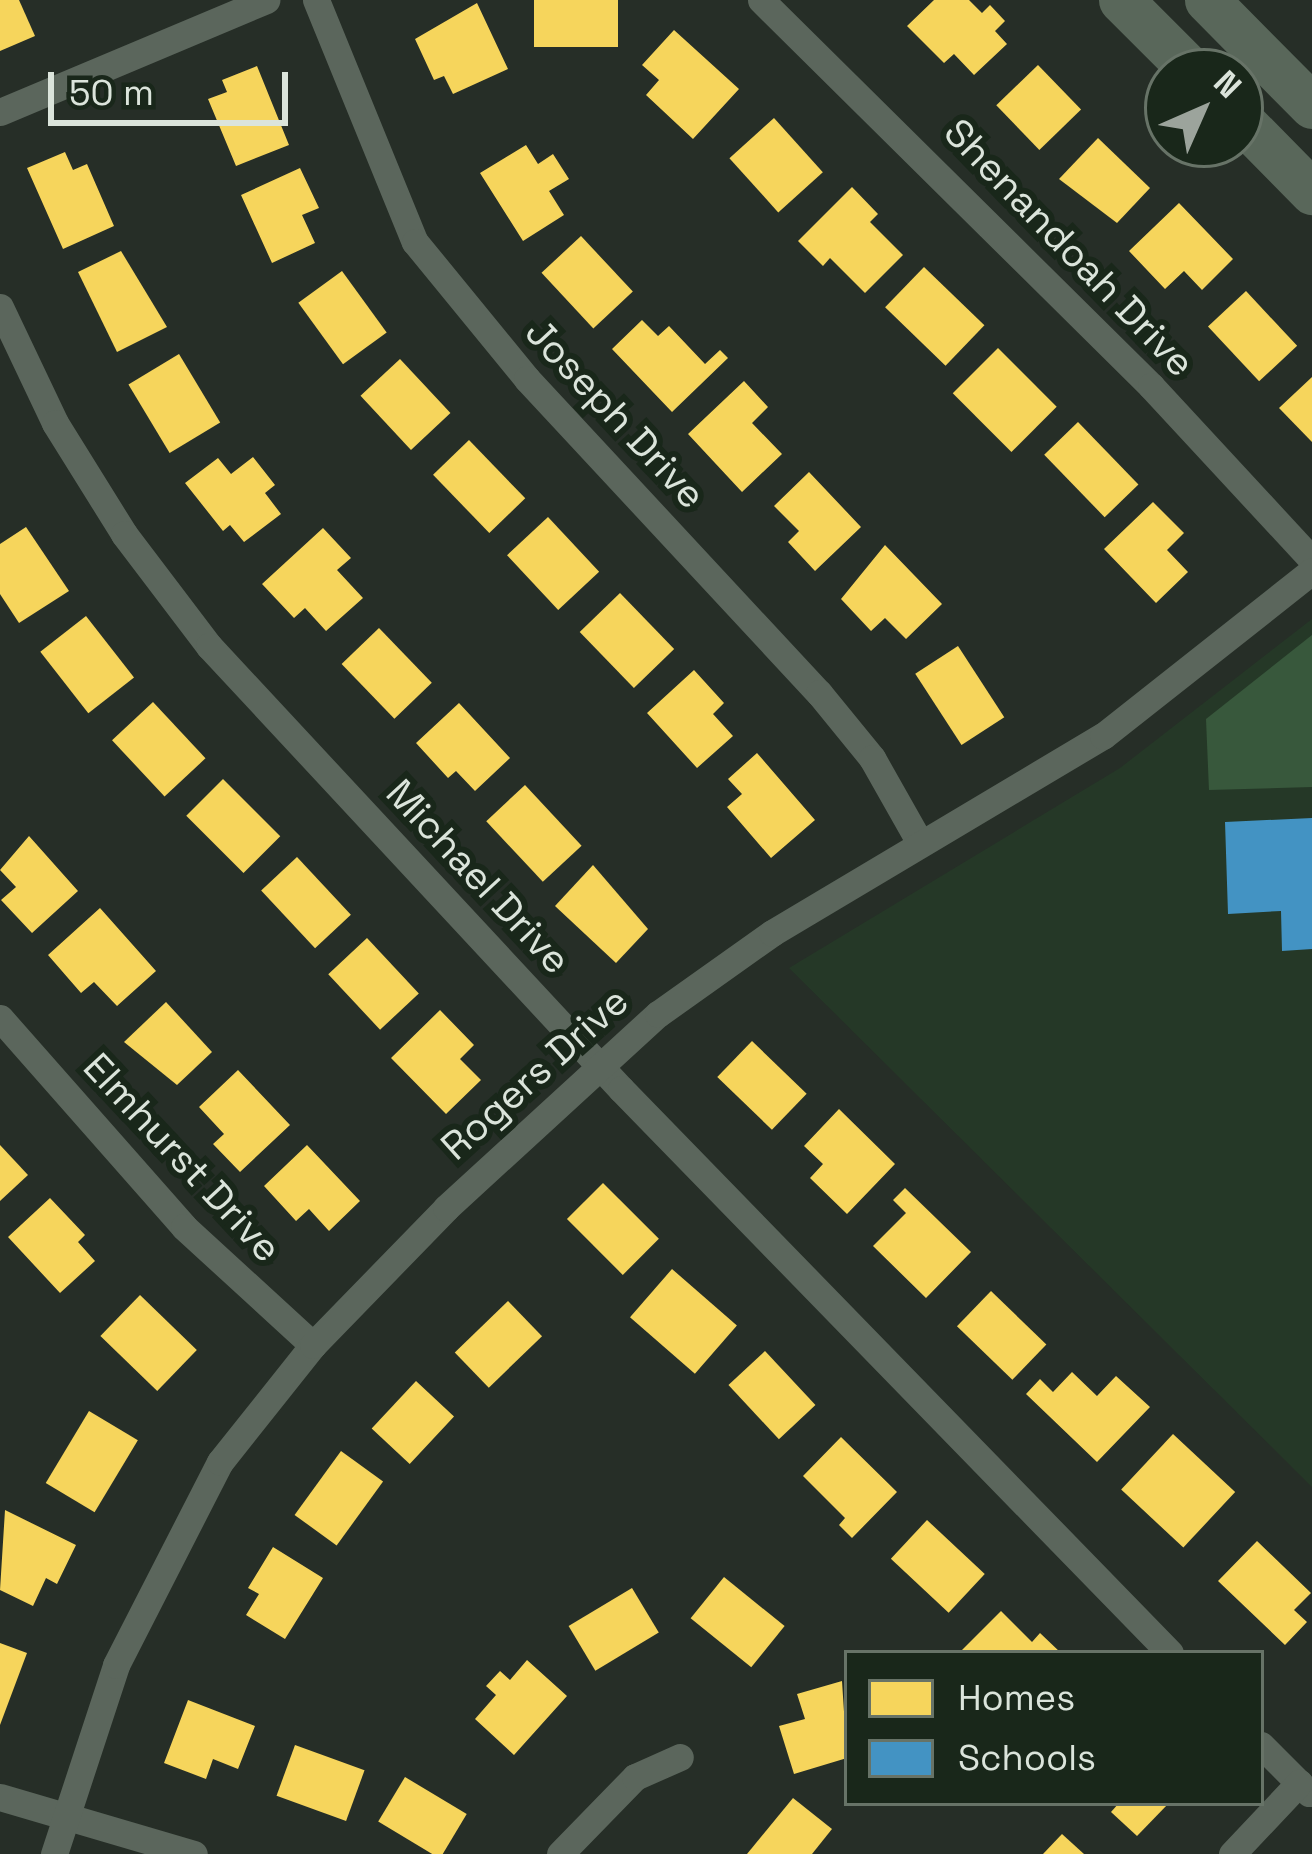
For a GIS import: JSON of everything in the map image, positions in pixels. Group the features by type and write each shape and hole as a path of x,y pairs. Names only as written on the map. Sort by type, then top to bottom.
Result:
{"main road":[{"path":"1121,0 1169,48"},
{"path":"1207,0 1312,106"},
{"path":"1264,143 1312,192"}],"street":[{"path":"0,112 266,0"},
{"name":"Joseph Drive","path":"316,0 415,242 527,379 819,693 872,758 920,843"},
{"name":"Shenandoah Drive","path":"761,0 1151,386 1312,560"},
{"name":"Michael Drive","path":"0,307 55,423 209,646 598,1065 1168,1650"},
{"name":"Rogers Drive","path":"54,1854 150,1587 220,1462 313,1345 598,1065 772,933 1102,736 1312,571"},
{"name":"Elmhurst Drive","path":"0,1018 184,1227 313,1345"},
{"path":"1232,1854 1306,1790 1264,1747"},
{"path":"560,1854 635,1777 680,1757"},
{"path":"0,1797 194,1854"}],"shaded area":[{"path":"1312,619 1312,1487 789,968 1120,768"},
{"path":"1312,635 1312,787 1209,790 1206,719"}],"building: Homes":[{"path":"0,0 19,0 35,36 0,51"},
{"path":"534,0 618,0 618,47 534,47"},
{"path":"934,0 969,0 982,13 990,5 1005,21 995,31 1007,44 974,75 954,54 944,63 907,26"},
{"path":"477,3 508,69 453,94 444,76 434,80 415,39"},
{"path":"674,30 739,89 693,139 646,95 659,80 642,65"},
{"path":"1038,65 1081,110 1039,150 996,105"},
{"path":"257,66 289,145 236,166 208,99 227,92 222,80"},
{"path":"774,118 823,172 778,212 729,158"},
{"path":"1098,138 1150,188 1117,223 1059,179"},
{"path":"526,145 538,164 553,154 569,179 549,191 564,215 523,241 480,173"},
{"path":"65,152 73,170 87,164 114,226 63,249 27,168"},
{"path":"300,168 319,208 302,215 315,243 272,263 241,195"},
{"path":"852,187 878,214 870,222 903,255 865,293 830,258 823,266 798,241"},
{"path":"1179,203 1233,259 1202,290 1184,271 1165,289 1129,251"},
{"path":"581,236 633,292 593,328 542,273"},
{"path":"121,251 167,327 117,352 78,272"},
{"path":"924,267 984,325 946,366 885,307"},
{"path":"342,271 387,332 343,364 298,303"},
{"path":"1246,291 1297,346 1259,381 1208,326"},
{"path":"642,320 658,336 669,326 705,364 720,350 728,358 672,412 612,349"},
{"path":"998,348 1057,407 1011,452 953,393"},
{"path":"179,354 220,423 170,453 128,384"},
{"path":"400,359 450,413 411,450 361,396"},
{"path":"1312,377 1312,442 1279,408"},
{"path":"744,381 768,407 752,423 782,454 742,492 688,434"},
{"path":"1078,422 1138,485 1105,517 1044,455"},
{"path":"469,440 525,498 489,533 433,475"},
{"path":"253,457 275,485 265,493 281,514 244,542 230,525 223,531 185,483 218,458 231,474"},
{"path":"809,472 861,527 815,571 788,542 799,531 774,506"},
{"path":"1153,502 1184,533 1167,550 1188,572 1156,603 1104,549"},
{"path":"548,517 599,572 558,610 507,555"},
{"path":"26,527 69,591 19,623 0,594 0,544"},
{"path":"323,528 351,558 337,570 363,598 326,631 305,608 294,618 262,584"},
{"path":"885,545 942,604 906,639 885,618 871,631 841,599"},
{"path":"620,593 674,649 634,688 580,632"},
{"path":"86,616 134,677 88,713 40,652"},
{"path":"379,628 432,683 394,719 342,664"},
{"path":"958,646 1004,717 962,745 915,674"},
{"path":"694,670 724,703 713,714 733,736 697,768 647,713"},
{"path":"153,702 206,758 165,797 112,740"},
{"path":"459,703 510,758 475,791 456,771 448,778 416,743"},
{"path":"757,753 815,820 771,858 727,807 742,794 728,779"},
{"path":"223,779 280,836 244,873 186,816"},
{"path":"525,785 582,846 543,882 486,821"},
{"path":"29,836 78,891 32,933 1,900 16,887 0,870"},
{"path":"297,857 351,915 315,948 261,890"},
{"path":"593,865 648,929 616,963 555,906"},
{"path":"100,908 156,971 117,1006 94,982 81,993 48,955"},
{"path":"367,938 419,994 380,1030 328,974"},
{"path":"166,1002 212,1052 177,1085 124,1042"},
{"path":"440,1010 474,1045 460,1059 481,1080 446,1114 391,1058"},
{"path":"752,1041 807,1094 772,1130 717,1077"},
{"path":"238,1070 290,1125 240,1172 213,1144 224,1134 199,1107"},
{"path":"839,1109 895,1164 847,1214 810,1178 823,1164 804,1146"},
{"path":"0,1145 28,1175 0,1201"},
{"path":"307,1145 360,1201 329,1231 309,1209 296,1221 264,1186"},
{"path":"603,1183 659,1239 623,1275 567,1219"},
{"path":"905,1188 971,1252 926,1298 873,1246 906,1213 893,1200"},
{"path":"50,1198 85,1235 78,1242 95,1261 60,1293 8,1237"},
{"path":"672,1269 737,1325 695,1374 630,1317"},
{"path":"991,1291 1046,1344 1012,1380 957,1326"},
{"path":"140,1295 197,1350 157,1391 100,1336"},
{"path":"508,1301 542,1336 489,1388 455,1352"},
{"path":"765,1351 815,1405 779,1439 728,1385"},
{"path":"1072,1372 1097,1396 1116,1376 1150,1407 1097,1462 1026,1394 1040,1379 1053,1392"},
{"path":"416,1381 454,1416 410,1464 372,1429"},
{"path":"89,1411 138,1440 95,1512 46,1483"},
{"path":"1173,1434 1235,1492 1183,1548 1121,1490"},
{"path":"841,1437 897,1492 852,1538 839,1525 845,1518 803,1476"},
{"path":"341,1451 383,1482 337,1545 295,1515"},
{"path":"5,1510 76,1545 57,1584 46,1578 33,1606 0,1590"},
{"path":"927,1520 985,1574 949,1613 891,1559"},
{"path":"1257,1541 1311,1593 1294,1610 1307,1622 1285,1645 1218,1581"},
{"path":"273,1547 323,1578 285,1639 246,1615 259,1594 248,1588"},
{"path":"724,1577 785,1626 751,1667 691,1618"},
{"path":"632,1588 659,1633 595,1671 569,1626"},
{"path":"1001,1611 1032,1642 1040,1633 1058,1650 962,1650"},
{"path":"0,1643 27,1653 0,1725"},
{"path":"527,1660 567,1696 514,1755 475,1719 496,1695 486,1686 500,1671 510,1680"},
{"path":"842,1681 844,1759 794,1774 779,1726 805,1719 797,1694"},
{"path":"188,1700 255,1726 238,1769 213,1759 206,1779 164,1763"},
{"path":"295,1745 365,1770 346,1821 277,1796"},
{"path":"405,1777 467,1814 443,1854 432,1854 378,1822"},
{"path":"793,1798 832,1829 812,1854 747,1854"},
{"path":"1116,1806 1166,1806 1137,1836 1111,1812"},
{"path":"1062,1834 1084,1854 1043,1854"}],"building: Schools":[{"path":"1312,818 1312,949 1282,951 1281,911 1228,914 1225,822"}]}
